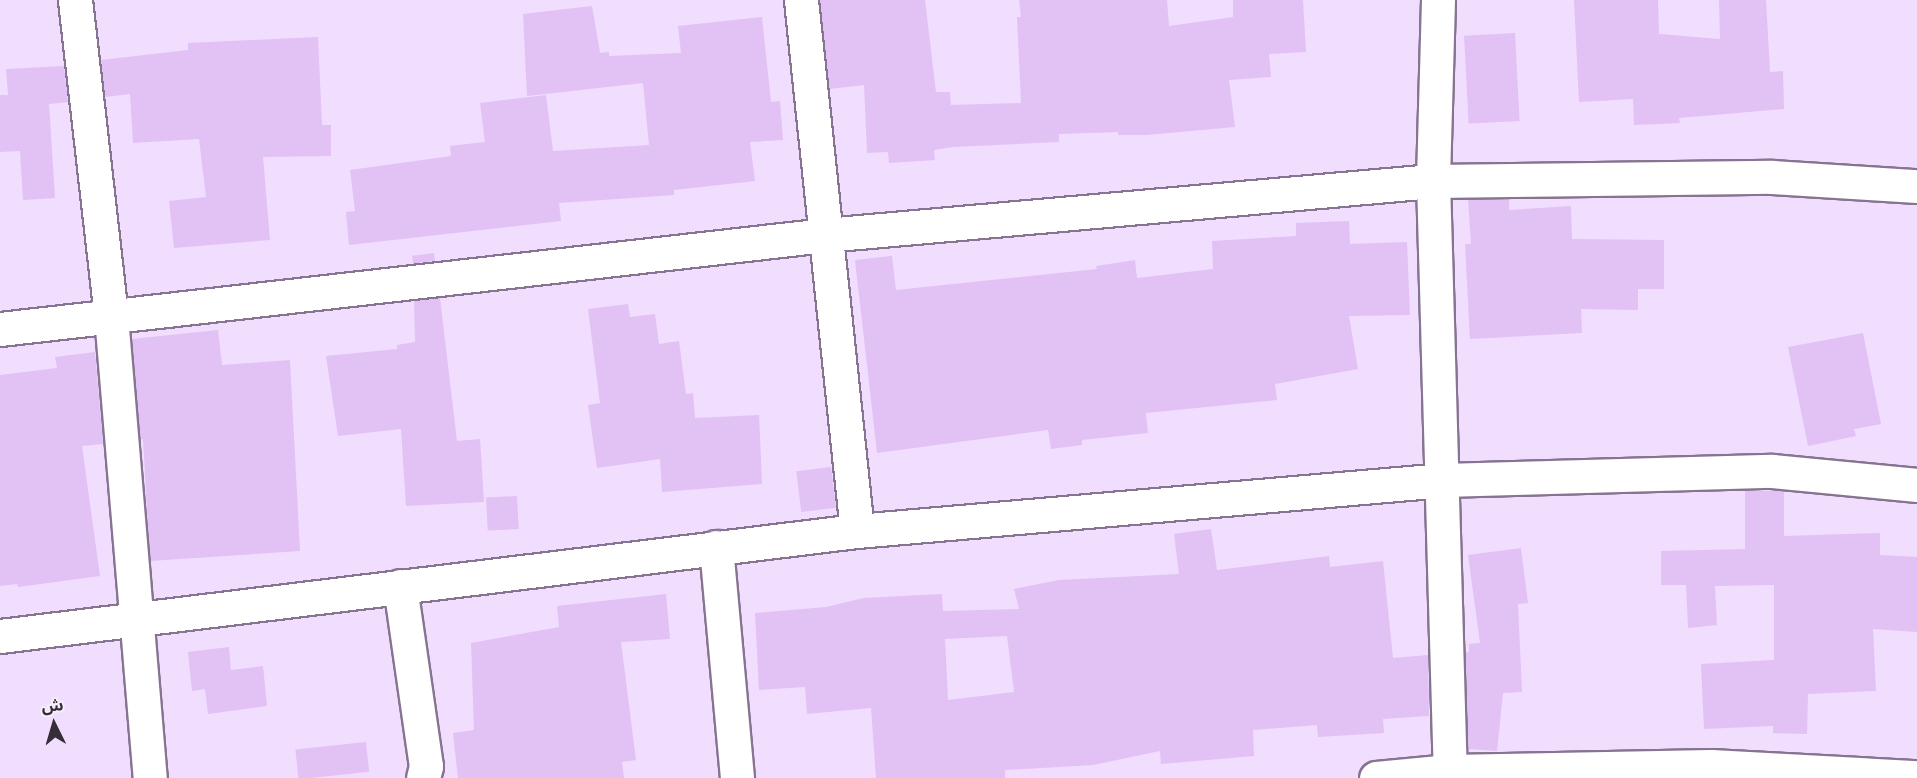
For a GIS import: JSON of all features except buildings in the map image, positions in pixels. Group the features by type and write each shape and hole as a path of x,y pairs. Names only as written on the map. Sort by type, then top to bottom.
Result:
{"street":[{"path":"75,0 111,316 150,778"},
{"path":"801,0 857,531"},
{"path":"1438,0 1433,181 1450,775"},
{"path":"0,329 825,235 1433,181 1772,177 1917,186"},
{"path":"0,636 857,531 1443,480 1772,471 1917,485"},
{"path":"716,547 737,778"},
{"path":"400,586 426,766 423,778"},
{"path":"1376,778 1711,766 1917,777"}]}
